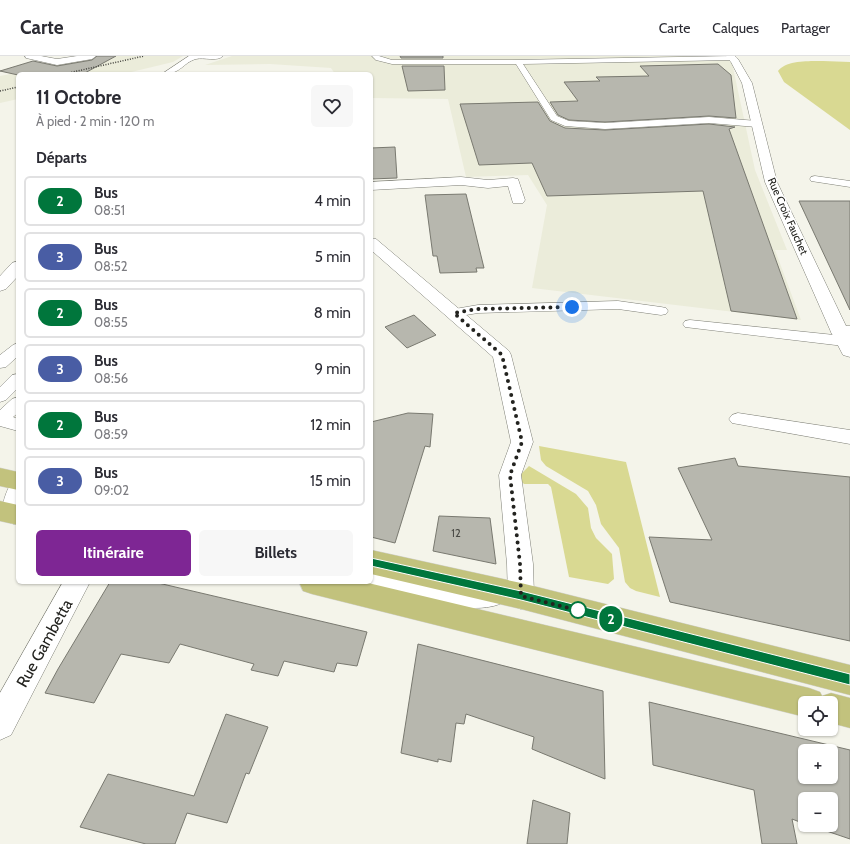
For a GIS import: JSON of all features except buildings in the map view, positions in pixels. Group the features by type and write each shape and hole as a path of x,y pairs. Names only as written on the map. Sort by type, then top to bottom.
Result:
{"main road":[{"path":"0,477 13,501"},
{"path":"373,562 521,596 850,680"},
{"path":"320,584 798,700"},
{"path":"838,710 850,713"}],"street":[{"path":"29,56 57,62 92,56"},
{"path":"170,72 195,56 219,56"},
{"name":"Rue Croix Fauchet","path":"731,57 747,83 771,182 846,339"},
{"path":"373,186 461,181 488,184 513,182 518,200"},
{"path":"373,244 502,355 522,442 510,475 520,564 521,596 453,594 373,575"},
{"path":"0,286 16,268"},
{"name":"Rue Gambetta","path":"0,724 76,584"}],"lane":[{"path":"375,56 378,59 392,62 494,58 518,62 731,57"},
{"path":"518,62 554,118 568,124 605,126 709,120 757,124"},
{"path":"815,179 850,184"},
{"path":"454,313 478,309 618,305 661,311"},
{"path":"690,324 846,339"},
{"path":"0,364 16,350"},
{"path":"0,396 16,381"},
{"path":"0,420 16,405"},
{"path":"738,419 850,437"},
{"path":"0,420 16,424"}],"shaded area":[{"path":"102,56 183,56 173,62 131,72 20,72"},
{"path":"232,56 724,56 732,63 755,170 787,250 775,250 801,320 532,288 547,205 528,175 466,177 448,99 373,98 373,72 334,72 331,68 270,64 205,65"},
{"path":"16,73 16,99 0,103 0,76"}],"green space":[{"path":"823,61 850,62 850,130 784,82 778,71 782,67 792,63"},
{"path":"539,446 626,462 660,597 636,591 630,588 625,582 619,548 601,524 596,505 588,491 546,466 541,460"},
{"path":"529,466 576,494 588,508 591,528 596,538 612,554 614,579 608,584 569,577 551,487 548,484 524,484 520,480 520,475"}],"railway":[{"path":"73,72 144,56"},
{"path":"0,91 16,87"}],"bus line":[{"name":"2","path":"373,562 521,596 850,680"}],"route":[{"path":"572,307 478,309 454,313 502,355 522,442 510,475 520,564 521,596 581,611 578,610"}]}
